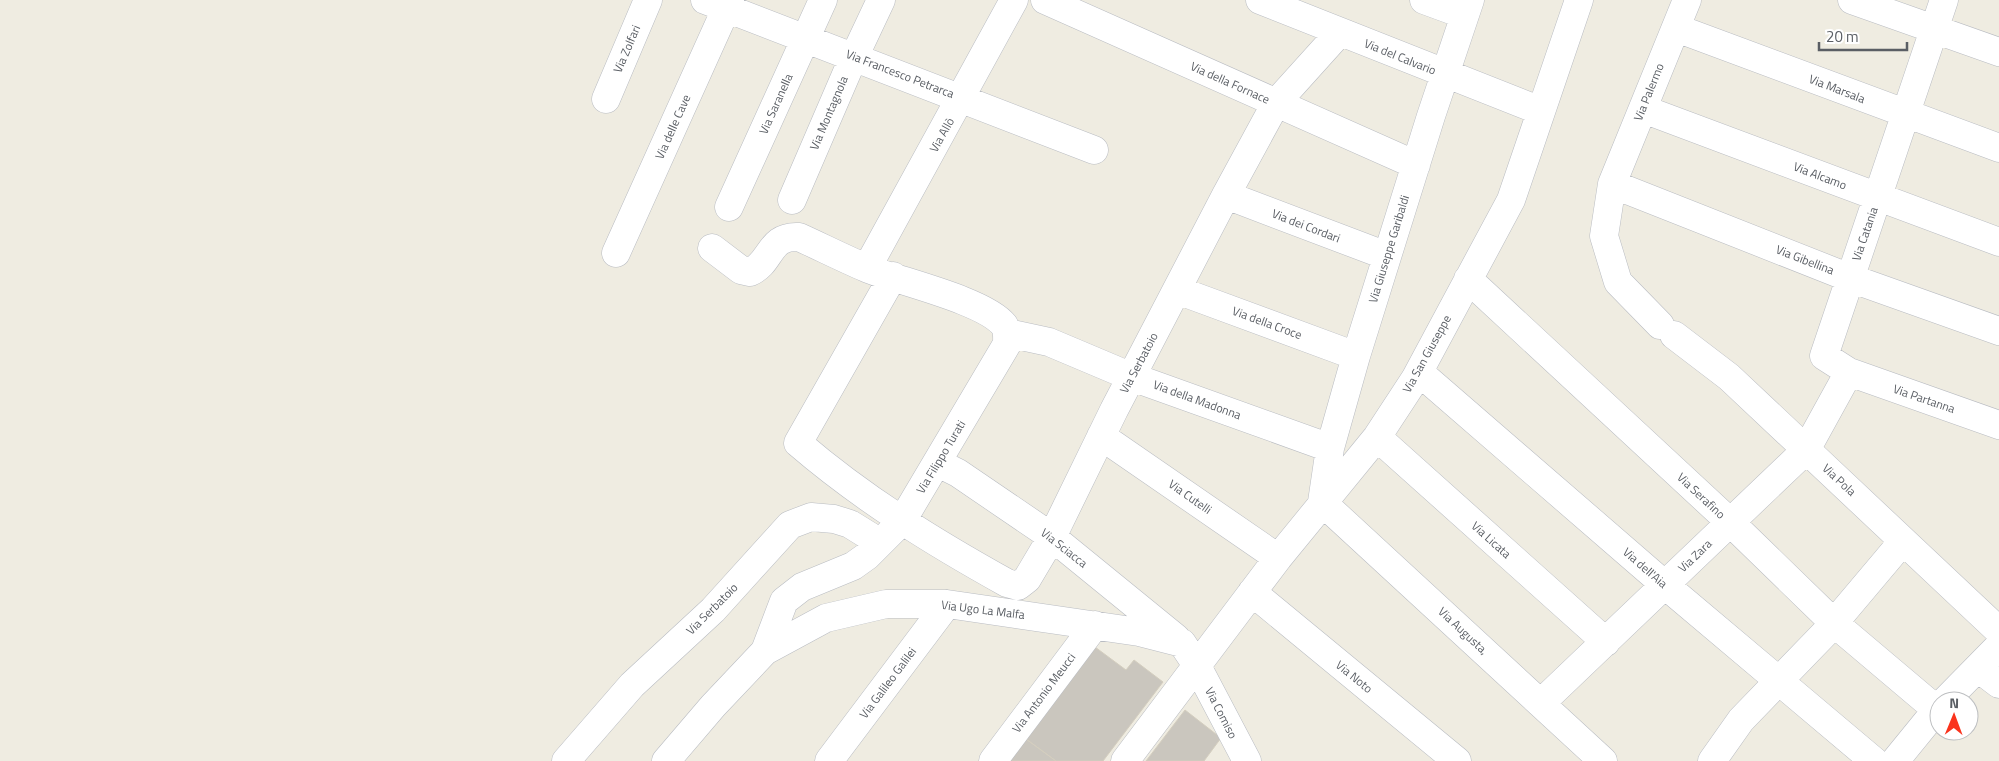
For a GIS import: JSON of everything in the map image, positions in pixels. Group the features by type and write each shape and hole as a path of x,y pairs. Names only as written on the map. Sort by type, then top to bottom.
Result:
{"street":[{"name":"Via Zolfari","path":"606,99 648,0"},
{"name":"Via Saranella","path":"729,208 823,0"},
{"name":"Via Montagnola","path":"792,200 854,56 881,0"},
{"name":"Via Allò","path":"867,268 962,98 1014,0"},
{"name":"Via della Fornace","path":"1045,0 1416,165"},
{"name":"Via del Calvario","path":"1260,0 1445,75 1542,111"},
{"path":"1424,0 1468,8"},
{"name":"Via San Giuseppe","path":"1125,761 1189,654 1252,592 1322,502 1377,437 1418,372 1511,200 1579,0"},
{"name":"Via Palermo","path":"1612,184 1687,0"},
{"path":"1852,0 1999,52"},
{"name":"Via Catania","path":"1849,372 1824,356 1944,0"},
{"name":"Via Francesco Petrarca","path":"720,3 1094,150"},
{"name":"Via delle Cave","path":"616,253 720,3"},
{"name":"Via Giuseppe Garibaldi","path":"1322,502 1330,448 1356,356 1468,8"},
{"name":"Via Marsala","path":"1676,28 1905,115 1999,148"},
{"name":"Via Serbatoio","path":"902,521 1006,583 1018,586 1027,579 1052,537 1101,436 1276,103 1340,32"},
{"name":"Via Alcamo","path":"1643,109 1999,242"},
{"name":"Via Gibellina","path":"1612,184 1850,278 1999,331"},
{"name":"Via Pola","path":"1612,184 1604,236 1618,282 1667,330 1729,377 1999,631"},
{"name":"Via dei Cordari","path":"1226,195 1387,256"},
{"path":"712,248 741,270 750,272 756,270 775,244 790,236 799,237 867,268 936,290 986,312 1003,325 1008,333"},
{"path":"893,276 798,443 834,474 902,521"},
{"name":"Via Serafino","path":"1468,279 1730,522 1834,622 1929,697"},
{"name":"Via della Croce","path":"1177,290 1356,356"},
{"name":"Via della Madonna","path":"1008,333 1049,342 1132,377 1330,448"},
{"name":"Via Filippo Turati","path":"766,652 784,601 802,586 853,566 867,556 902,521 1007,344 1008,333"},
{"name":"Via dell'Aia","path":"1418,372 1665,585 1874,761"},
{"path":"1806,450 1849,372"},
{"name":"Via Partanna","path":"1849,372 1999,425"},
{"name":"Via Cutelli","path":"1101,436 1278,558"},
{"name":"Via Licata","path":"1377,437 1606,642"},
{"name":"Via Zara","path":"1542,704 1806,450"},
{"name":"Via Sciacca","path":"938,463 958,473 1052,537 1189,654"},
{"name":"Via Augusta,","path":"1322,502 1603,761"},
{"name":"Via Serbatoio","path":"566,761 632,685 713,610 790,525 811,517 834,518 850,524 879,542"},
{"path":"1712,761 1742,720 1834,622 1903,541"},
{"name":"Via Noto","path":"1252,592 1457,761"},
{"name":"Via Ugo La Malfa","path":"666,761 713,706 766,652 826,618 886,604 947,604 1140,632 1189,654"},
{"name":"Via Galileo Galilei","path":"829,761 947,604"},
{"name":"Via Antonio Meucci","path":"993,761 1095,625"},
{"path":"1964,691 1989,676 1999,646"},
{"name":"Via Comiso","path":"1189,654 1240,758"},
{"path":"1895,761 1929,719"}],"building":[{"path":"1095,647 1126,670 1134,660 1163,682 1103,761 1056,761 1026,739"},
{"path":"1185,710 1221,738 1204,761 1146,761"},
{"path":"1026,739 1056,761 1009,761"}]}
